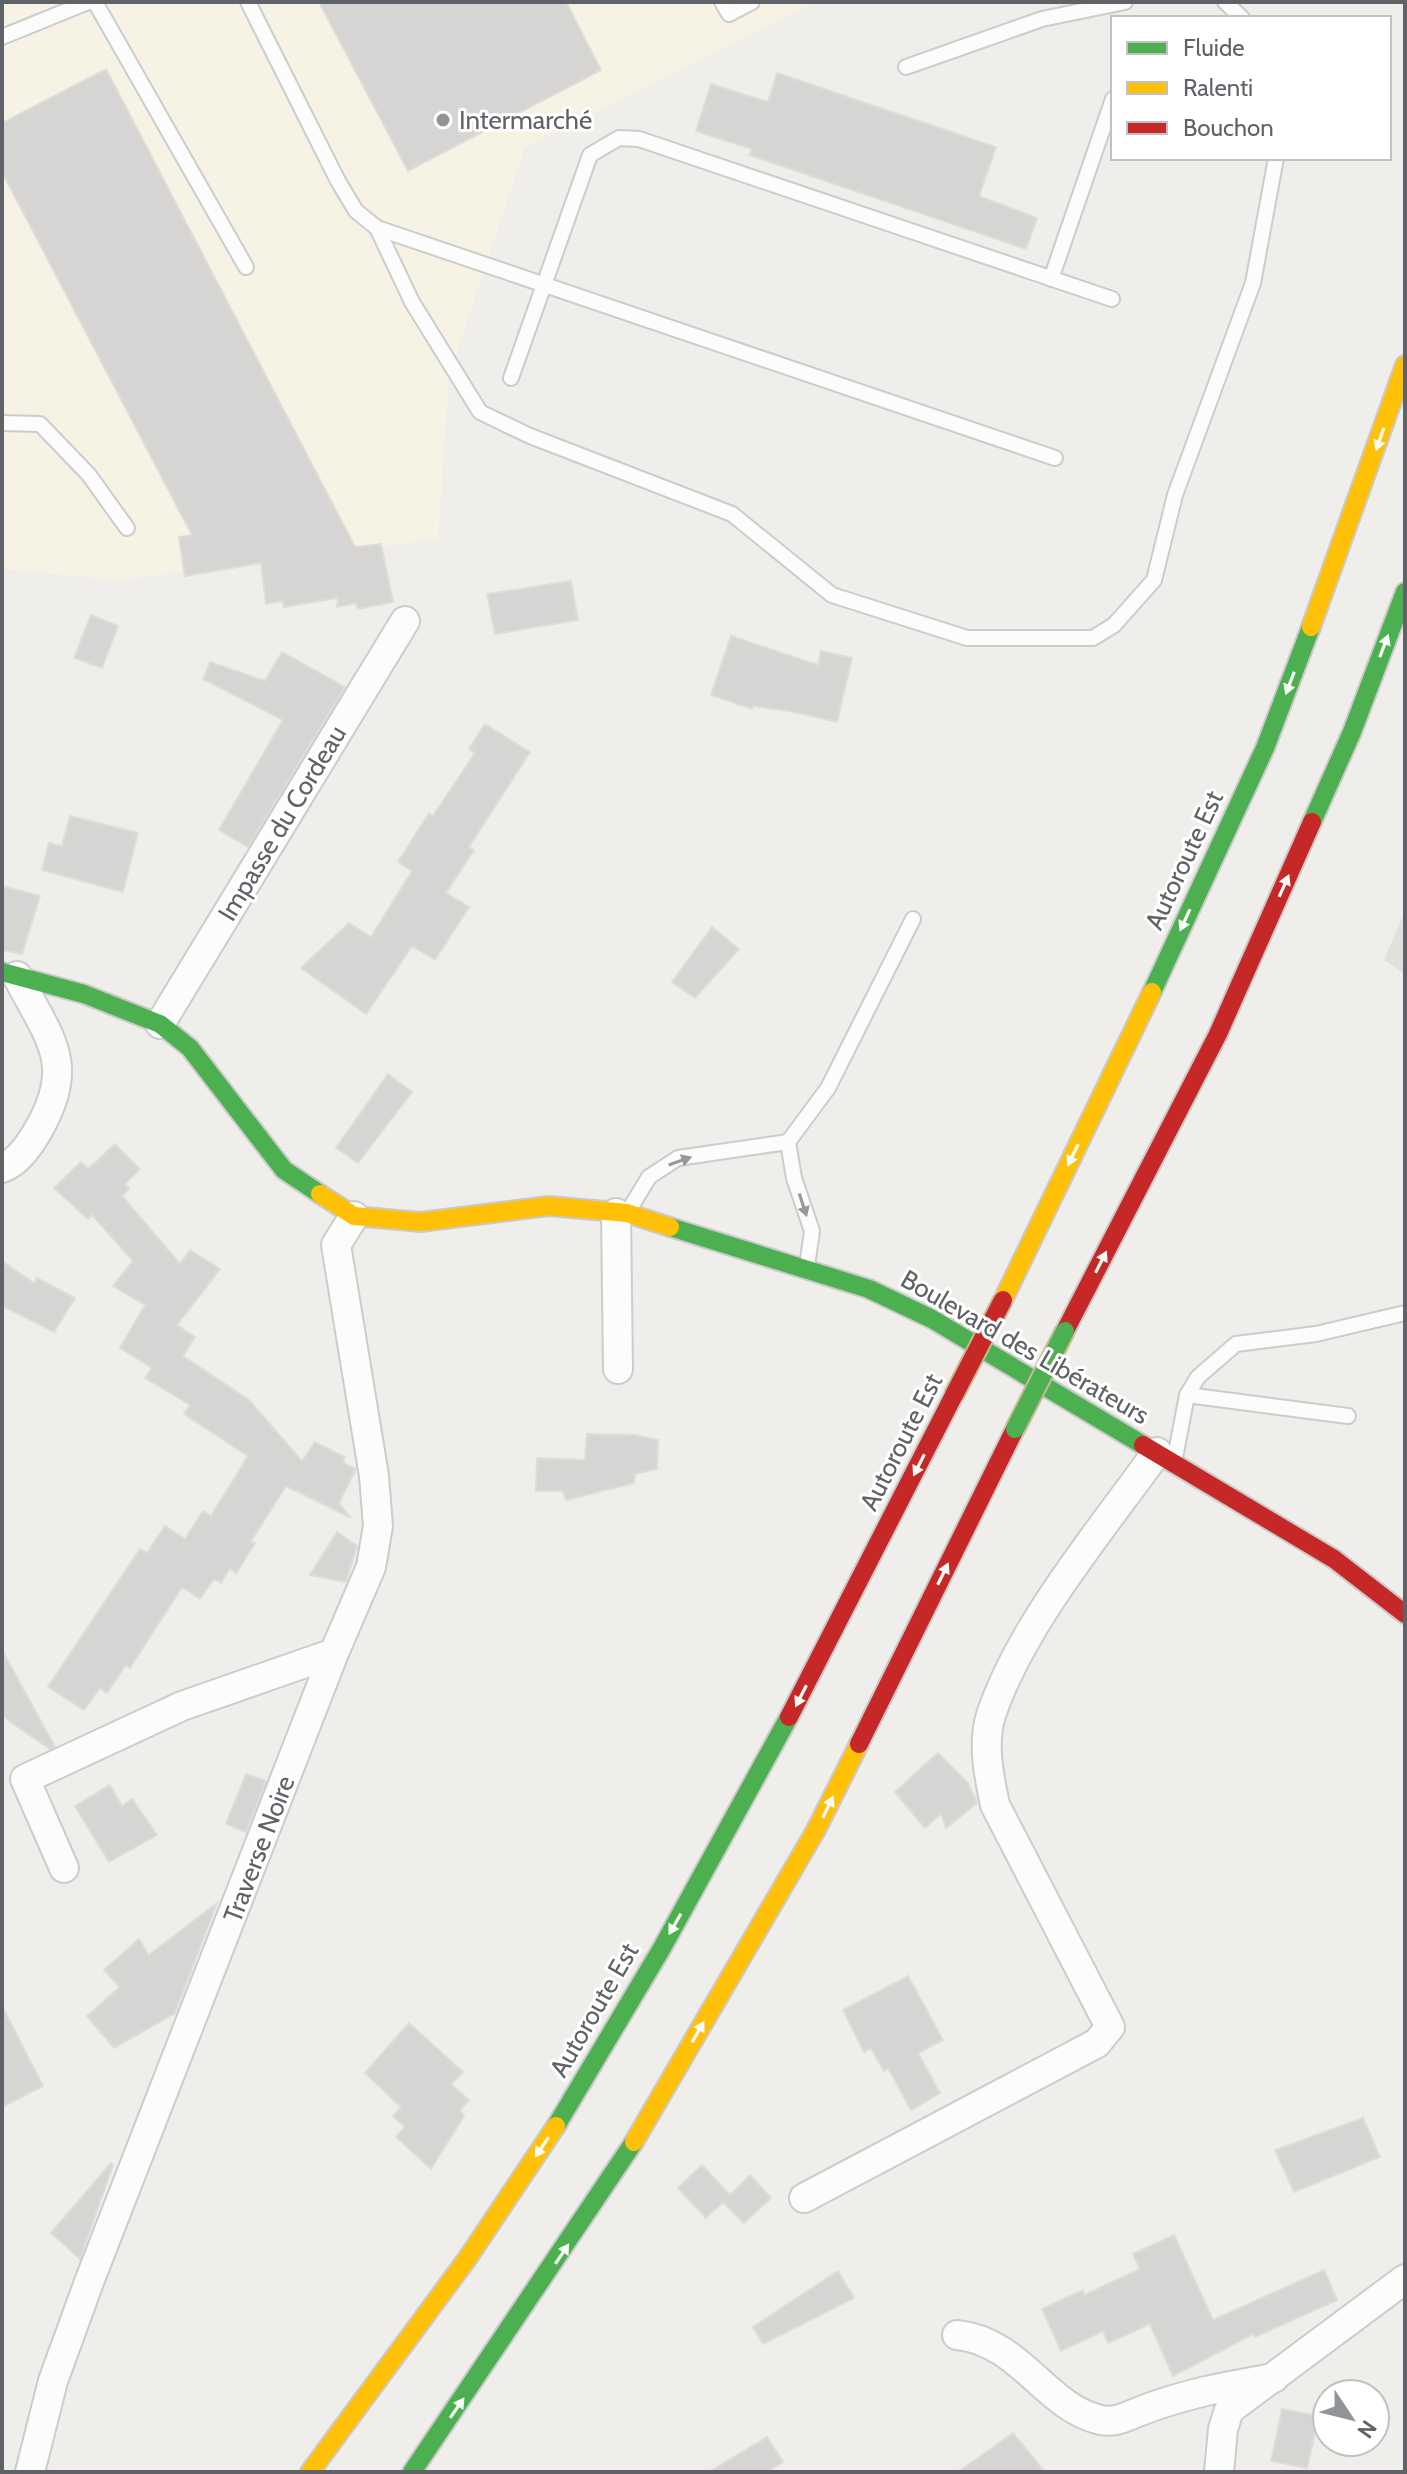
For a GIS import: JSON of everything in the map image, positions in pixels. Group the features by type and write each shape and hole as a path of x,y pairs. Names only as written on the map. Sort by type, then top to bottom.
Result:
{"main road":[{"name":"Autoroute Est","path":"310,2472 421,2324 555,2127 749,1797 1003,1300 1130,1039 1265,748 1362,492 1405,365"},
{"path":"412,2472 613,2177 816,1830 1015,1429 1218,1034 1352,732 1405,592"},
{"name":"Boulevard des Libérateurs","path":"6,975 84,994 160,1024 190,1048 284,1170 354,1216 421,1222 549,1206 622,1213 869,1289 932,1319 1166,1457 1334,1559 1405,1614"}],"street":[{"name":"Impasse du Cordeau","path":"160,1024 405,621"},
{"path":"2,1168 27,1148 46,1116 59,1081 57,1054 6,975"},
{"path":"618,1369 622,1213"},
{"name":"Traverse Noire","path":"30,2472 53,2381 89,2282 334,1653 371,1567 378,1526 374,1476 336,1245 354,1216"},
{"path":"804,2198 1097,2043 1110,2027 995,1805 986,1766 991,1717 1011,1670 1048,1605 1166,1457"},
{"path":"64,1868 25,1779 182,1706 334,1653"},
{"path":"1219,2472 1223,2429 1229,2410 1405,2279"},
{"path":"957,2335 976,2337 994,2345 1077,2410 1097,2419 1116,2421 1184,2394 1274,2378"}],"lane":[{"path":"2,37 88,2"},
{"path":"95,2 246,267"},
{"path":"248,2 338,181 356,211 377,228 1055,458"},
{"path":"722,2 729,14 752,2"},
{"path":"906,67 1042,19 1125,2"},
{"path":"1225,2 1240,16"},
{"path":"1051,279 1111,105"},
{"path":"511,378 590,155 619,138 639,139 1112,299"},
{"path":"377,228 412,302 480,412 530,436 732,514 832,595 967,638 1093,638 1114,625 1154,580 1175,495 1253,283 1276,160"},
{"path":"2,423 40,424 89,475 127,528"},
{"path":"622,1213 649,1177 678,1158 788,1142 828,1088 913,919"},
{"path":"788,1142 794,1178 812,1231 806,1268"},
{"path":"1166,1457 1187,1395 1198,1377 1236,1344 1316,1334 1405,1313"},
{"path":"1187,1395 1348,1416"}],"shaded area":[{"path":"2,2 817,2 525,148 449,376 438,539 117,580 2,569"},
{"path":"1405,911 1405,974 1384,960"}],"building":[{"name":"Intermarché","path":"319,2 566,2 601,70 408,171"},
{"path":"106,69 355,547 381,544 393,602 358,609 356,603 337,607 338,598 284,607 282,601 266,604 261,563 185,576 179,537 192,535 2,172 2,123"},
{"path":"777,73 996,147 979,196 1037,218 1026,249 749,155 752,149 696,131 711,84 768,102"},
{"path":"571,581 578,620 495,634 487,594"},
{"path":"91,615 118,626 102,668 74,658"},
{"path":"731,636 818,665 821,651 852,658 837,722 789,711 753,706 752,709 711,695"},
{"path":"282,652 345,687 248,847 219,830 283,720 203,679 210,662 265,681"},
{"path":"485,724 530,752 469,847 474,850 446,893 469,907 435,960 412,946 366,1014 301,968 349,923 371,937 412,871 398,862 429,813 433,816 475,753 469,749"},
{"path":"70,816 138,833 123,892 42,870 49,843 62,846"},
{"path":"2,886 40,896 22,954 2,950"},
{"path":"712,927 739,949 695,998 672,982"},
{"path":"388,1074 412,1092 358,1163 336,1148"},
{"path":"115,1144 140,1169 125,1184 129,1189 122,1196 180,1264 190,1250 220,1269 177,1325 195,1337 183,1356 249,1400 302,1461 315,1442 345,1457 343,1463 356,1469 339,1503 351,1518 286,1486 251,1541 255,1543 236,1574 230,1568 221,1583 214,1579 200,1599 182,1587 130,1668 126,1665 107,1693 100,1688 84,1710 48,1687 140,1549 147,1553 165,1526 185,1539 203,1511 211,1516 248,1456 184,1414 190,1405 145,1378 152,1368 120,1348 145,1305 113,1286 133,1261 92,1215 88,1219 54,1188 81,1162 88,1169"},
{"path":"2,1261 34,1283 37,1278 75,1298 54,1332 2,1306"},
{"path":"587,1434 635,1435 658,1440 657,1469 635,1474 634,1483 566,1500 563,1491 536,1491 537,1458 585,1460"},
{"path":"337,1532 357,1546 346,1582 310,1575"},
{"path":"2,1650 55,1747 50,1749 2,1716"},
{"path":"938,1753 968,1783 977,1803 946,1828 941,1814 925,1828 895,1792"},
{"path":"246,1774 266,1781 246,1832 226,1824"},
{"path":"110,1785 122,1806 132,1799 157,1835 109,1862 75,1806"},
{"path":"217,1903 175,2013 114,2048 87,2016 120,1987 104,1970 139,1939 149,1955"},
{"path":"908,1976 943,2040 918,2053 940,2093 911,2110 888,2068 884,2071 871,2048 864,2052 843,2010"},
{"path":"2,2006 43,2086 2,2107"},
{"path":"409,2023 463,2072 451,2084 469,2100 460,2110 464,2116 431,2169 396,2137 405,2127 393,2116 401,2107 365,2073"},
{"path":"1363,2118 1380,2157 1294,2192 1275,2150"},
{"path":"111,2163 113,2165 80,2259 51,2233"},
{"path":"702,2165 730,2195 750,2175 771,2198 744,2223 723,2202 706,2218 678,2188"},
{"path":"1174,2235 1213,2320 1324,2270 1337,2300 1255,2337 1253,2334 1173,2376 1150,2324 1108,2343 1103,2331 1061,2351 1042,2309 1083,2290 1084,2295 1140,2269 1133,2254"},
{"path":"838,2271 854,2298 763,2344 753,2327"},
{"path":"1282,2409 1311,2414 1311,2451 1307,2468 1271,2461"},
{"path":"1013,2433 1045,2472 958,2472"},
{"path":"767,2437 783,2462 767,2472 709,2472"}],"traffic: fast":[{"path":"1312,822 1352,732 1405,592"},
{"path":"1152,992 1265,748 1311,627"},
{"path":"2,972 84,994 160,1024 190,1048 284,1170 320,1194"},
{"path":"670,1227 869,1289 932,1319 1143,1445"},
{"path":"1015,1429 1065,1331"},
{"path":"556,2126 662,1948 789,1717"},
{"path":"412,2472 634,2142"}],"traffic: slow":[{"path":"1311,627 1405,365"},
{"path":"1003,1300 1152,992"},
{"path":"320,1194 354,1216 421,1222 549,1206 627,1213 670,1227"},
{"path":"634,2142 816,1830 859,1744"},
{"path":"310,2472 467,2259 556,2126"}],"traffic: jam":[{"path":"1065,1331 1218,1034 1312,822"},
{"path":"954,1395 1003,1300"},
{"path":"789,1717 954,1395"},
{"path":"859,1744 1015,1429"},
{"path":"1143,1445 1334,1559 1405,1614"}],"place":[{"name":"Intermarché","path":"443,120"}]}
